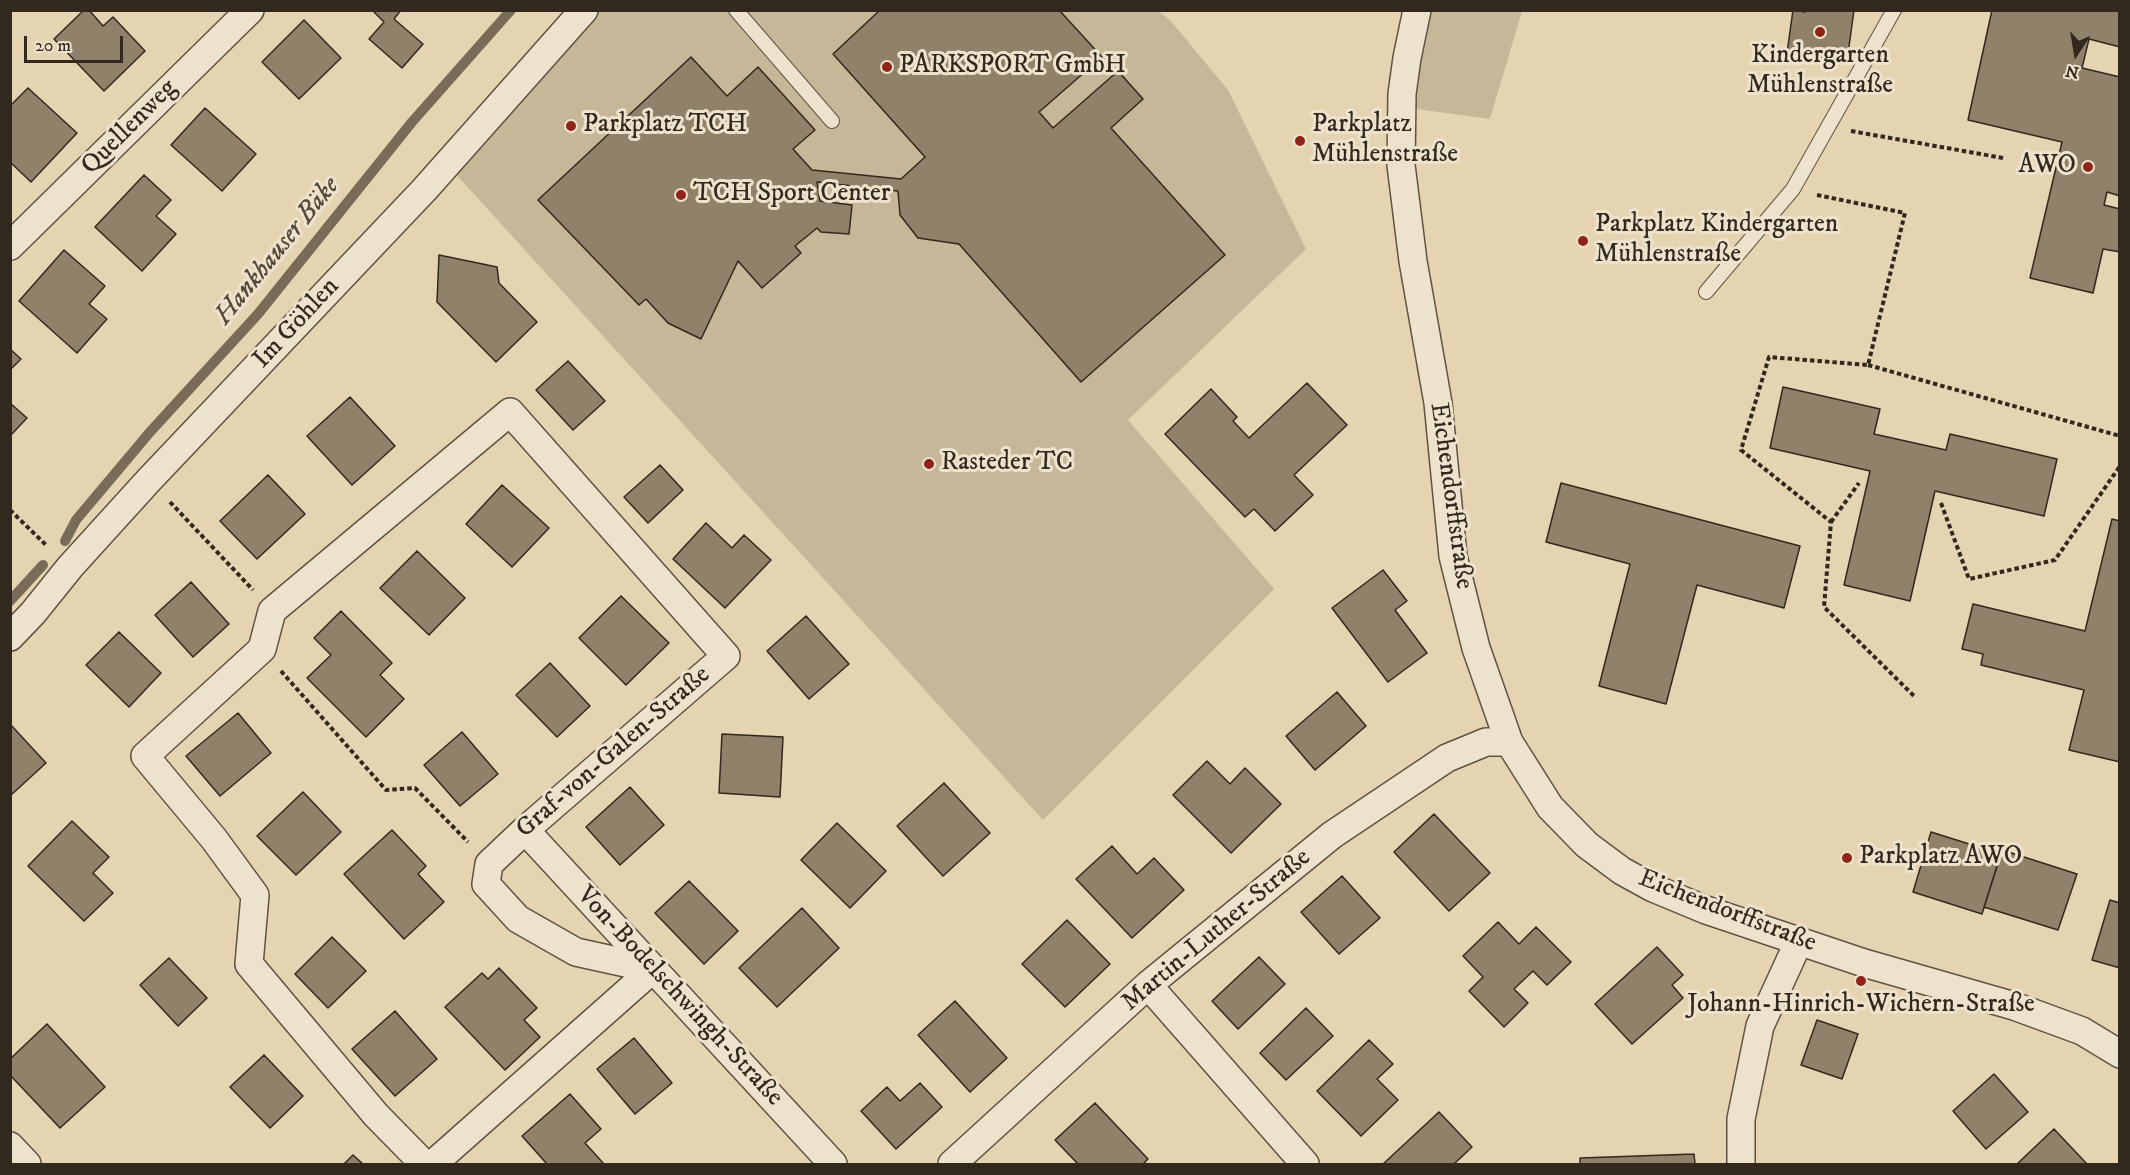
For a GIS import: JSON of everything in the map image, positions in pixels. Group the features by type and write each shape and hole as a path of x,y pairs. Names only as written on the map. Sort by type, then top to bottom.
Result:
{"street":[{"name":"Quellenweg","path":"10,246 250,10"},
{"name":"Im Göhlen","path":"10,637 33,614 69,567 425,189 584,10"},
{"name":"Eichendorffstraße","path":"1417,10 1402,94 1401,165 1413,261 1438,403 1453,556 1476,648 1509,742 1550,807 1587,845 1622,871 1653,888 1706,910 1864,963 2024,1010 2082,1031 2120,1054"},
{"name":"Graf-von-Galen-Straße","path":"272,611 510,412 726,656 525,830 489,864"},
{"path":"272,611 262,649 145,756 214,839 255,895 249,964 376,1115 424,1164"},
{"name":"Martin-Luther-Straße","path":"952,1164 1148,985 1332,835 1447,758 1486,742 1509,742"},
{"name":"Von-Bodelschwingh-Straße","path":"525,830 834,1164"},
{"path":"489,864 486,884 518,919 576,952 653,969"},
{"path":"1741,1164 1741,1119 1760,1026 1799,941"},
{"path":"433,1164 653,969"},
{"path":"1148,985 1305,1164"},
{"path":"10,1146 27,1164"}],"lane":[{"path":"736,10 832,121"},
{"path":"1706,292 1793,189 1894,10"}],"path":[{"path":"1827,127 2002,158"},
{"path":"1793,189 1905,213 1868,365"},
{"path":"1831,522 1742,450 1769,357 1868,365 2120,436"},
{"path":"1941,503 1969,579 2055,560 2120,466"},
{"path":"149,480 272,611"},
{"path":"1859,483 1831,522 1824,607 1914,696"},
{"path":"10,510 69,567"},
{"path":"262,649 386,790 415,788 489,864"}],"shaded area":[{"path":"597,11 1158,11 1170,20 1228,90 1306,249 1128,420 1274,589 1043,820 453,171"},
{"path":"1417,11 1522,11 1490,119 1402,107"}],"building":[{"path":"84,10 89,10 103,26 113,17 145,51 104,91 54,39"},
{"path":"372,10 401,10 394,19 423,44 402,68 369,39 384,22"},
{"name":"TCH Sport Center","path":"880,10 1059,10 1102,57 1039,112 1053,128 1118,71 1143,99 1111,128 1225,255 1081,382 959,244 918,238 900,215 898,191 817,182 820,201 852,205 849,234 821,232 817,228 795,246 801,253 762,288 738,261 701,339 668,323 646,299 639,305 538,200 691,57 727,96 758,67 815,130 793,149 812,170 901,179 925,157 833,54"},
{"name":"Kindergarten Mühlenstraße","path":"1793,10 1805,12 1805,10 1854,10 1847,61 1787,53"},
{"name":"AWO","path":"1992,10 2120,10 2120,47 2089,39 2082,68 2120,77 2120,196 2107,192 2104,205 2120,209 2120,252 2103,249 2093,293 2030,278 2062,142 1968,120"},
{"path":"304,20 341,58 299,99 262,62"},
{"path":"28,88 77,133 31,182 10,162 10,106"},
{"path":"205,108 256,154 222,191 171,145"},
{"path":"144,175 171,200 156,216 176,234 142,271 95,227"},
{"path":"64,250 105,286 89,304 107,319 77,353 19,301"},
{"path":"439,255 497,267 499,283 537,322 496,362 437,302"},
{"path":"10,349 21,359 10,370"},
{"path":"568,361 605,401 573,430 536,390"},
{"path":"1307,383 1347,425 1294,475 1313,495 1275,531 1254,509 1245,517 1165,434 1211,389 1237,417 1233,421 1249,438"},
{"path":"1783,387 1880,409 1874,434 1946,450 1950,434 2057,459 2044,516 1935,491 1910,601 1844,585 1870,471 1770,448"},
{"path":"350,397 395,446 352,485 307,436"},
{"path":"10,403 27,418 10,436"},
{"path":"660,465 683,490 648,523 624,497"},
{"path":"268,475 305,514 257,559 220,521"},
{"path":"1561,483 1800,546 1784,608 1697,585 1666,704 1599,686 1630,564 1546,542"},
{"path":"502,485 549,528 512,567 466,524"},
{"path":"2112,519 2120,521 2120,762 2069,750 2084,690 1981,665 1983,654 1962,649 1973,604 2085,631"},
{"path":"706,523 732,548 744,535 771,560 725,608 673,559"},
{"path":"417,551 465,598 429,635 380,588"},
{"path":"1383,570 1407,601 1395,610 1427,653 1388,682 1332,608"},
{"path":"191,582 229,624 193,657 155,615"},
{"path":"621,596 669,643 626,685 579,638"},
{"path":"341,611 392,663 380,675 404,699 366,737 307,678 331,655 314,638"},
{"path":"806,616 849,664 809,699 767,651"},
{"path":"119,632 161,673 129,707 86,665"},
{"path":"550,663 590,706 557,737 516,695"},
{"path":"1337,692 1366,726 1315,770 1286,736"},
{"path":"238,713 271,753 220,796 186,756"},
{"path":"10,724 46,763 10,796"},
{"path":"462,732 498,774 460,806 424,765"},
{"path":"722,734 783,737 780,797 719,793"},
{"path":"1207,761 1230,784 1245,768 1281,804 1231,853 1173,795"},
{"path":"944,783 990,833 943,876 897,826"},
{"path":"630,787 664,825 620,865 586,827"},
{"path":"303,792 341,832 296,875 257,836"},
{"path":"1434,814 1490,873 1449,911 1394,852"},
{"path":"72,821 109,857 93,873 113,893 84,921 28,866"},
{"path":"837,823 886,871 850,908 801,860"},
{"path":"392,830 426,866 418,874 444,902 404,939 344,874"},
{"path":"1931,832 2001,854 1982,914 1913,892"},
{"path":"1112,846 1137,874 1154,858 1184,890 1132,938 1076,879"},
{"path":"2002,850 2077,874 2058,930 1984,907"},
{"path":"1342,876 1380,918 1339,954 1301,912"},
{"path":"689,881 738,931 704,964 655,913"},
{"path":"2110,900 2120,903 2120,968 2092,960"},
{"path":"802,908 839,948 777,1007 739,968"},
{"path":"1067,920 1110,964 1065,1007 1022,964"},
{"path":"1498,922 1519,944 1536,927 1571,962 1547,985 1533,971 1514,989 1528,1003 1504,1027 1469,991 1483,977 1463,956"},
{"path":"332,937 366,971 328,1008 295,974"},
{"path":"1657,947 1683,975 1672,985 1683,998 1632,1044 1595,1004"},
{"path":"1259,957 1285,984 1238,1029 1212,1001"},
{"path":"169,958 207,998 178,1026 140,985"},
{"path":"499,968 537,1008 524,1020 540,1037 505,1070 445,1007 482,973 488,979"},
{"path":"955,1001 1007,1058 970,1092 918,1035"},
{"path":"1306,1008 1333,1036 1286,1080 1260,1053"},
{"path":"395,1011 437,1059 395,1096 352,1049"},
{"path":"1817,1020 1858,1034 1842,1079 1801,1065"},
{"path":"47,1024 105,1087 60,1128 10,1075 10,1059"},
{"path":"634,1038 672,1083 635,1114 597,1069"},
{"path":"1369,1040 1393,1064 1377,1079 1398,1100 1361,1136 1317,1091"},
{"path":"264,1055 303,1096 270,1128 230,1087"},
{"path":"1994,1074 2028,1112 1986,1149 1953,1111"},
{"path":"920,1083 942,1107 896,1149 861,1111 887,1087 900,1101"},
{"path":"570,1094 601,1129 585,1143 604,1164 547,1164 522,1136"},
{"path":"1095,1103 1148,1159 1143,1164 1078,1164 1055,1140"},
{"path":"1439,1112 1472,1147 1454,1164 1383,1164"},
{"path":"2054,1129 2087,1164 2018,1163"},
{"path":"1694,1154 1695,1164 1580,1164 1580,1158"},
{"path":"353,1155 363,1164 344,1164"}],"waterway":[{"name":"Hankhauser Bäke","path":"65,541 76,520 150,432 258,314 412,122 511,10"},
{"path":"10,601 43,565"}],"place":[{"name":"Kindergarten Mühlenstraße","path":"1820,32"},
{"name":"PARKSPORT GmbH","path":"887,67"},
{"name":"Parkplatz TCH","path":"571,126"},
{"name":"Parkplatz Mühlenstraße","path":"1300,141"},
{"name":"AWO","path":"2088,167"},
{"name":"TCH Sport Center","path":"681,195"},
{"name":"Parkplatz Kindergarten Mühlenstraße","path":"1583,241"},
{"name":"Rasteder TC","path":"929,464"},
{"name":"Parkplatz AWO","path":"1847,858"},
{"name":"Johann-Hinrich-Wichern-Straße","path":"1861,981"}]}
